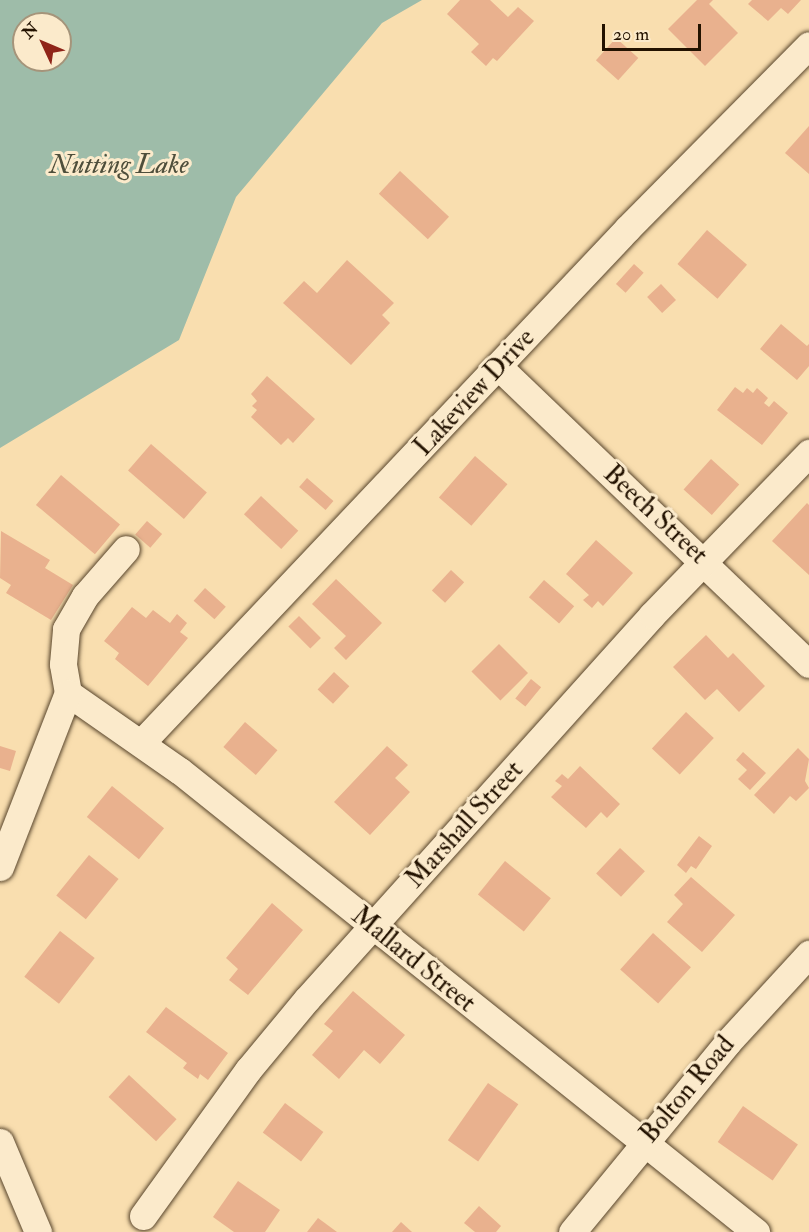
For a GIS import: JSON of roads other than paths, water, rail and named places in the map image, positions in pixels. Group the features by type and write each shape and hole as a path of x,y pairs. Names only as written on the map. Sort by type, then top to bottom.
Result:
{"street":[{"name":"Lakeview Drive","path":"142,742 657,199 809,45"},
{"name":"Beech Street","path":"499,367 809,664"},
{"name":"Marshall Street","path":"143,1216 248,1070 372,928 705,562 809,453"},
{"path":"0,867 68,693 63,664 66,629 85,596 126,549"},
{"name":"Mallard Street","path":"68,693 142,742 372,928 756,1232"},
{"name":"Bolton Road","path":"572,1232 643,1143 809,954"},
{"path":"0,1142 38,1232"}],"water":[{"name":"Nutting Lake","path":"0,0 422,0 382,23 236,197 179,340 0,448"}]}
